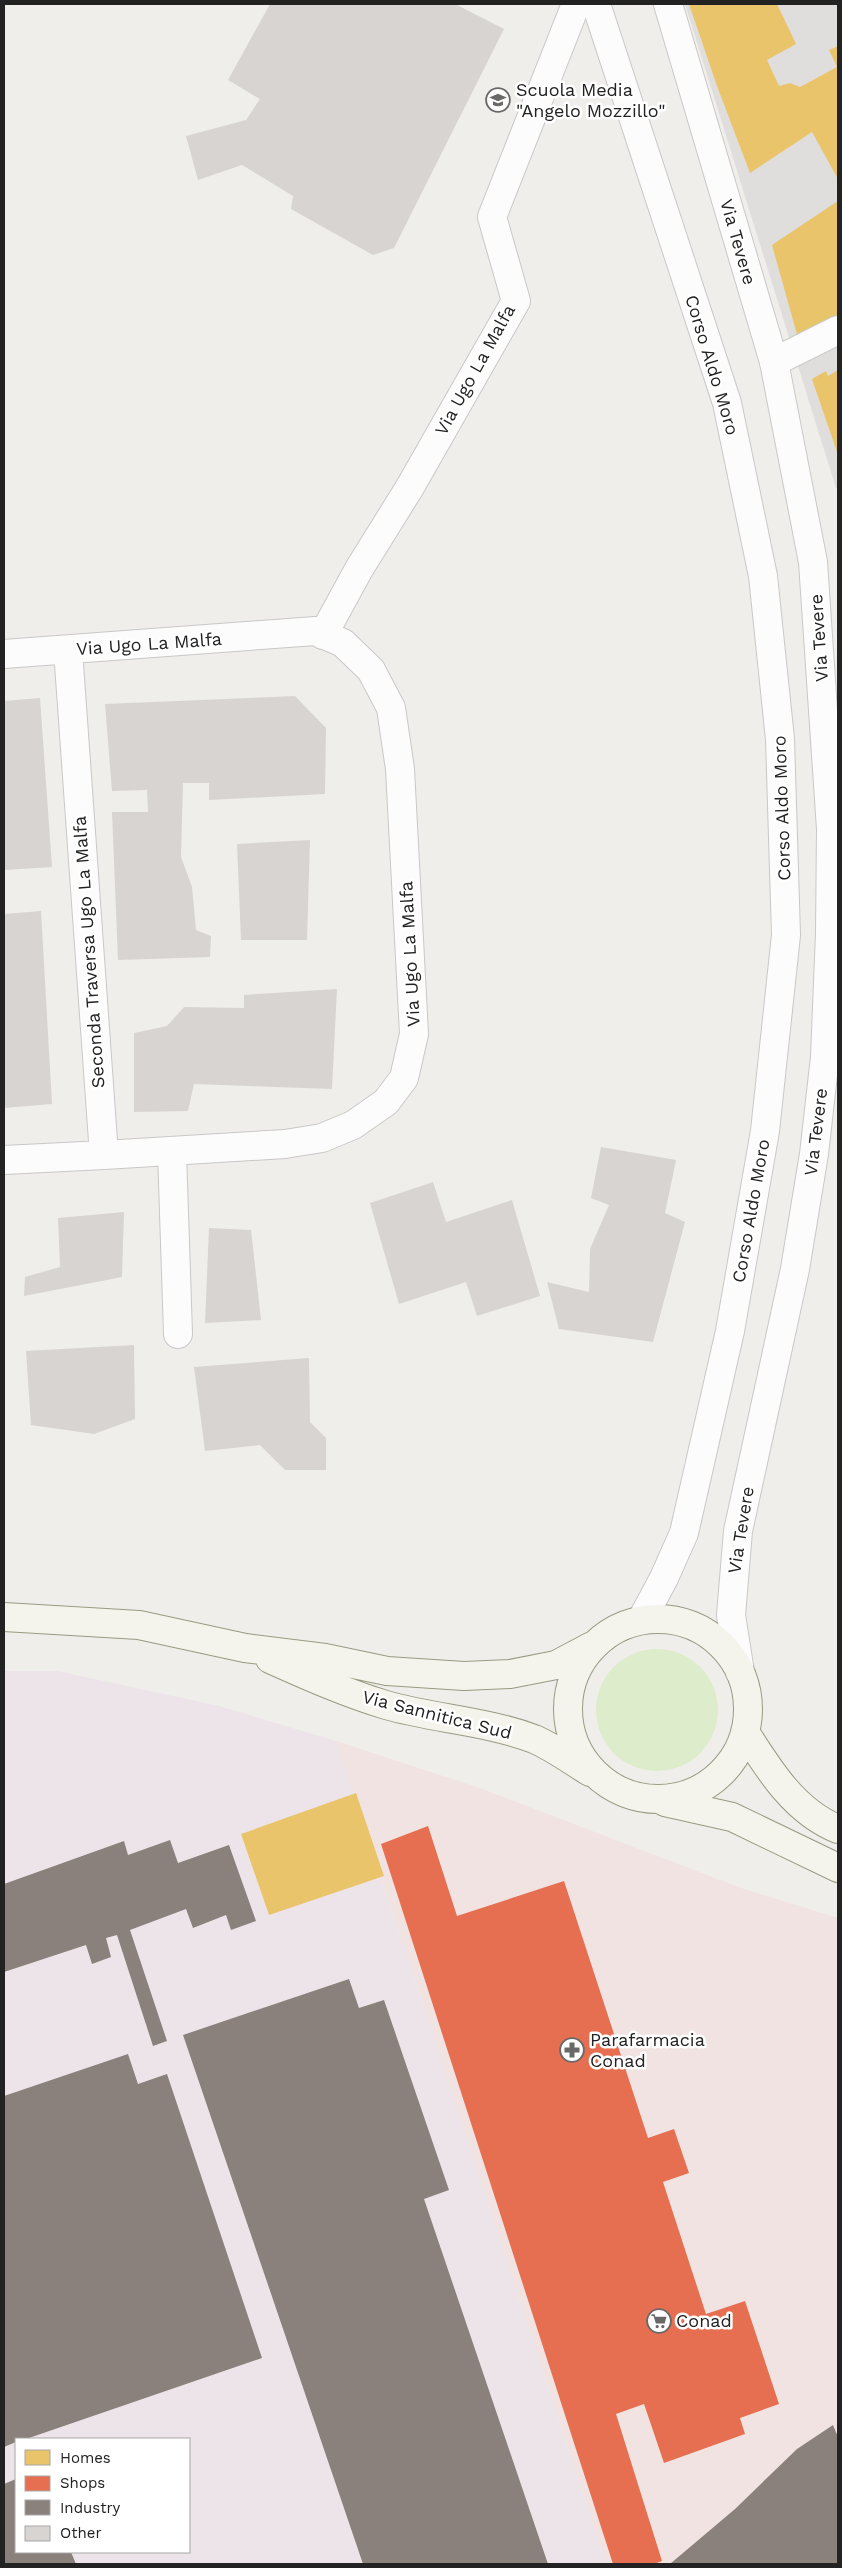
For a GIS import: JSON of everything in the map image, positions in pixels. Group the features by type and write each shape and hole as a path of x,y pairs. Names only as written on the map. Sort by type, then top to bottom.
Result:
{"main road":[{"name":"Via Sannitica Sud","path":"4,1617 139,1625 245,1648 325,1658 387,1671 464,1676 510,1674 556,1665 592,1646"},
{"path":"598,1777 580,1754 569,1727 568,1698 576,1670 592,1646 615,1628 642,1619 672,1619 699,1628 723,1646 740,1672 748,1702 746,1732 733,1760 712,1782 684,1796 654,1800"},
{"name":"Via Sannitica Sud","path":"245,1648 330,1686 385,1704 436,1718 490,1726 536,1740 624,1793 654,1800"},
{"path":"746,1732 767,1766 792,1798 829,1826 838,1829"},
{"path":"654,1800 732,1817 838,1868"}],"street":[{"name":"Via Ugo La Malfa","path":"324,635 359,569 410,487 516,301 492,217 576,4"},
{"name":"Corso Aldo Moro","path":"596,4 727,403 763,576 780,740 786,934 765,1131 730,1330 684,1533 664,1578 642,1619"},
{"name":"Via Tevere","path":"668,4 774,362 814,562 832,830 830,933 824,1057 814,1154 795,1269 738,1531 731,1615 740,1672"},
{"path":"774,362 838,330"},
{"name":"Via Ugo La Malfa","path":"4,654 315,632 343,643 371,670 392,708 400,768 414,1034 404,1078 386,1102 353,1125 322,1138 285,1144 104,1155"},
{"name":"Seconda Traversa Ugo La Malfa","path":"68,650 104,1155"},
{"path":"172,1152 178,1334"},
{"path":"4,1160 104,1155"}],"shaded area":[{"path":"685,4 838,4 838,487 836,488"},
{"path":"4,1671 58,1671 219,1706 336,1741 606,2564 4,2564"},
{"path":"336,1741 480,1788 741,1888 838,1918 838,2564 606,2564"}],"green space":[{"path":"657,1649 680,1654 700,1667 713,1687 718,1710 713,1733 700,1753 680,1766 657,1771 634,1766 614,1753 601,1733 596,1710 601,1687 614,1667 634,1654"}],"building: Homes":[{"path":"689,4 777,4 796,44 767,60 779,86 790,83 800,87 837,67 829,50 838,46 838,179 812,132 750,173 717,86"},
{"path":"838,201 838,314 798,338 772,245"},
{"path":"838,370 838,455 812,379 826,371 828,376"},
{"path":"356,1793 384,1876 269,1915 241,1834"}],"building: Shops":[{"path":"428,1826 457,1916 564,1881 648,2138 674,2129 689,2173 663,2182 706,2314 745,2301 779,2404 740,2418 745,2434 664,2463 644,2404 616,2414 662,2561 654,2564 613,2564 381,1844"}],"building: Industry":[{"path":"170,1840 178,1863 229,1845 256,1921 231,1930 226,1915 193,1928 186,1909 130,1930 167,2041 153,2046 117,1935 106,1938 111,1957 92,1964 86,1945 4,1972 4,1884 124,1841 128,1855"},
{"path":"349,1979 359,2008 384,2000 449,2190 424,2199 548,2564 363,2564 183,2035"},
{"path":"128,2054 138,2084 167,2074 262,2358 29,2438 15,2438 15,2442 4,2447 4,2096"},
{"path":"833,2425 838,2437 838,2564 670,2564 735,2509 797,2449"},
{"path":"15,2479 15,2553 71,2553 76,2564 4,2564 4,2484"}],"building: Other":[{"path":"270,4 455,4 504,29 394,248 373,255 291,209 293,196 242,165 198,180 186,136 246,120 260,99 228,80"},
{"path":"295,696 326,728 325,794 209,800 209,783 183,783 181,857 192,887 196,930 211,936 210,957 118,960 112,812 148,812 147,790 112,791 105,704"},
{"path":"40,698 52,867 4,870 4,701"},
{"path":"310,840 307,940 241,940 237,844"},
{"path":"41,911 52,1104 4,1108 4,914"},
{"path":"337,989 332,1089 194,1084 188,1111 134,1112 134,1033 167,1026 184,1007 244,1008 244,995"},
{"path":"601,1147 676,1160 665,1213 685,1222 653,1342 559,1329 547,1282 589,1292 590,1249 609,1205 591,1198"},
{"path":"433,1182 446,1222 512,1200 540,1296 477,1316 466,1282 399,1304 370,1203"},
{"path":"124,1212 122,1277 24,1296 25,1277 60,1267 58,1218"},
{"path":"209,1228 251,1230 261,1320 205,1323"},
{"path":"134,1345 135,1419 94,1434 31,1425 26,1351"},
{"path":"309,1358 310,1422 326,1438 326,1470 285,1470 260,1445 205,1451 194,1367"}],"place":[{"name":"Scuola Media \"Angelo Mozzillo\"","path":"498,100"},
{"name":"Parafarmacia Conad","path":"572,2050"},
{"name":"Conad","path":"659,2321"}]}
